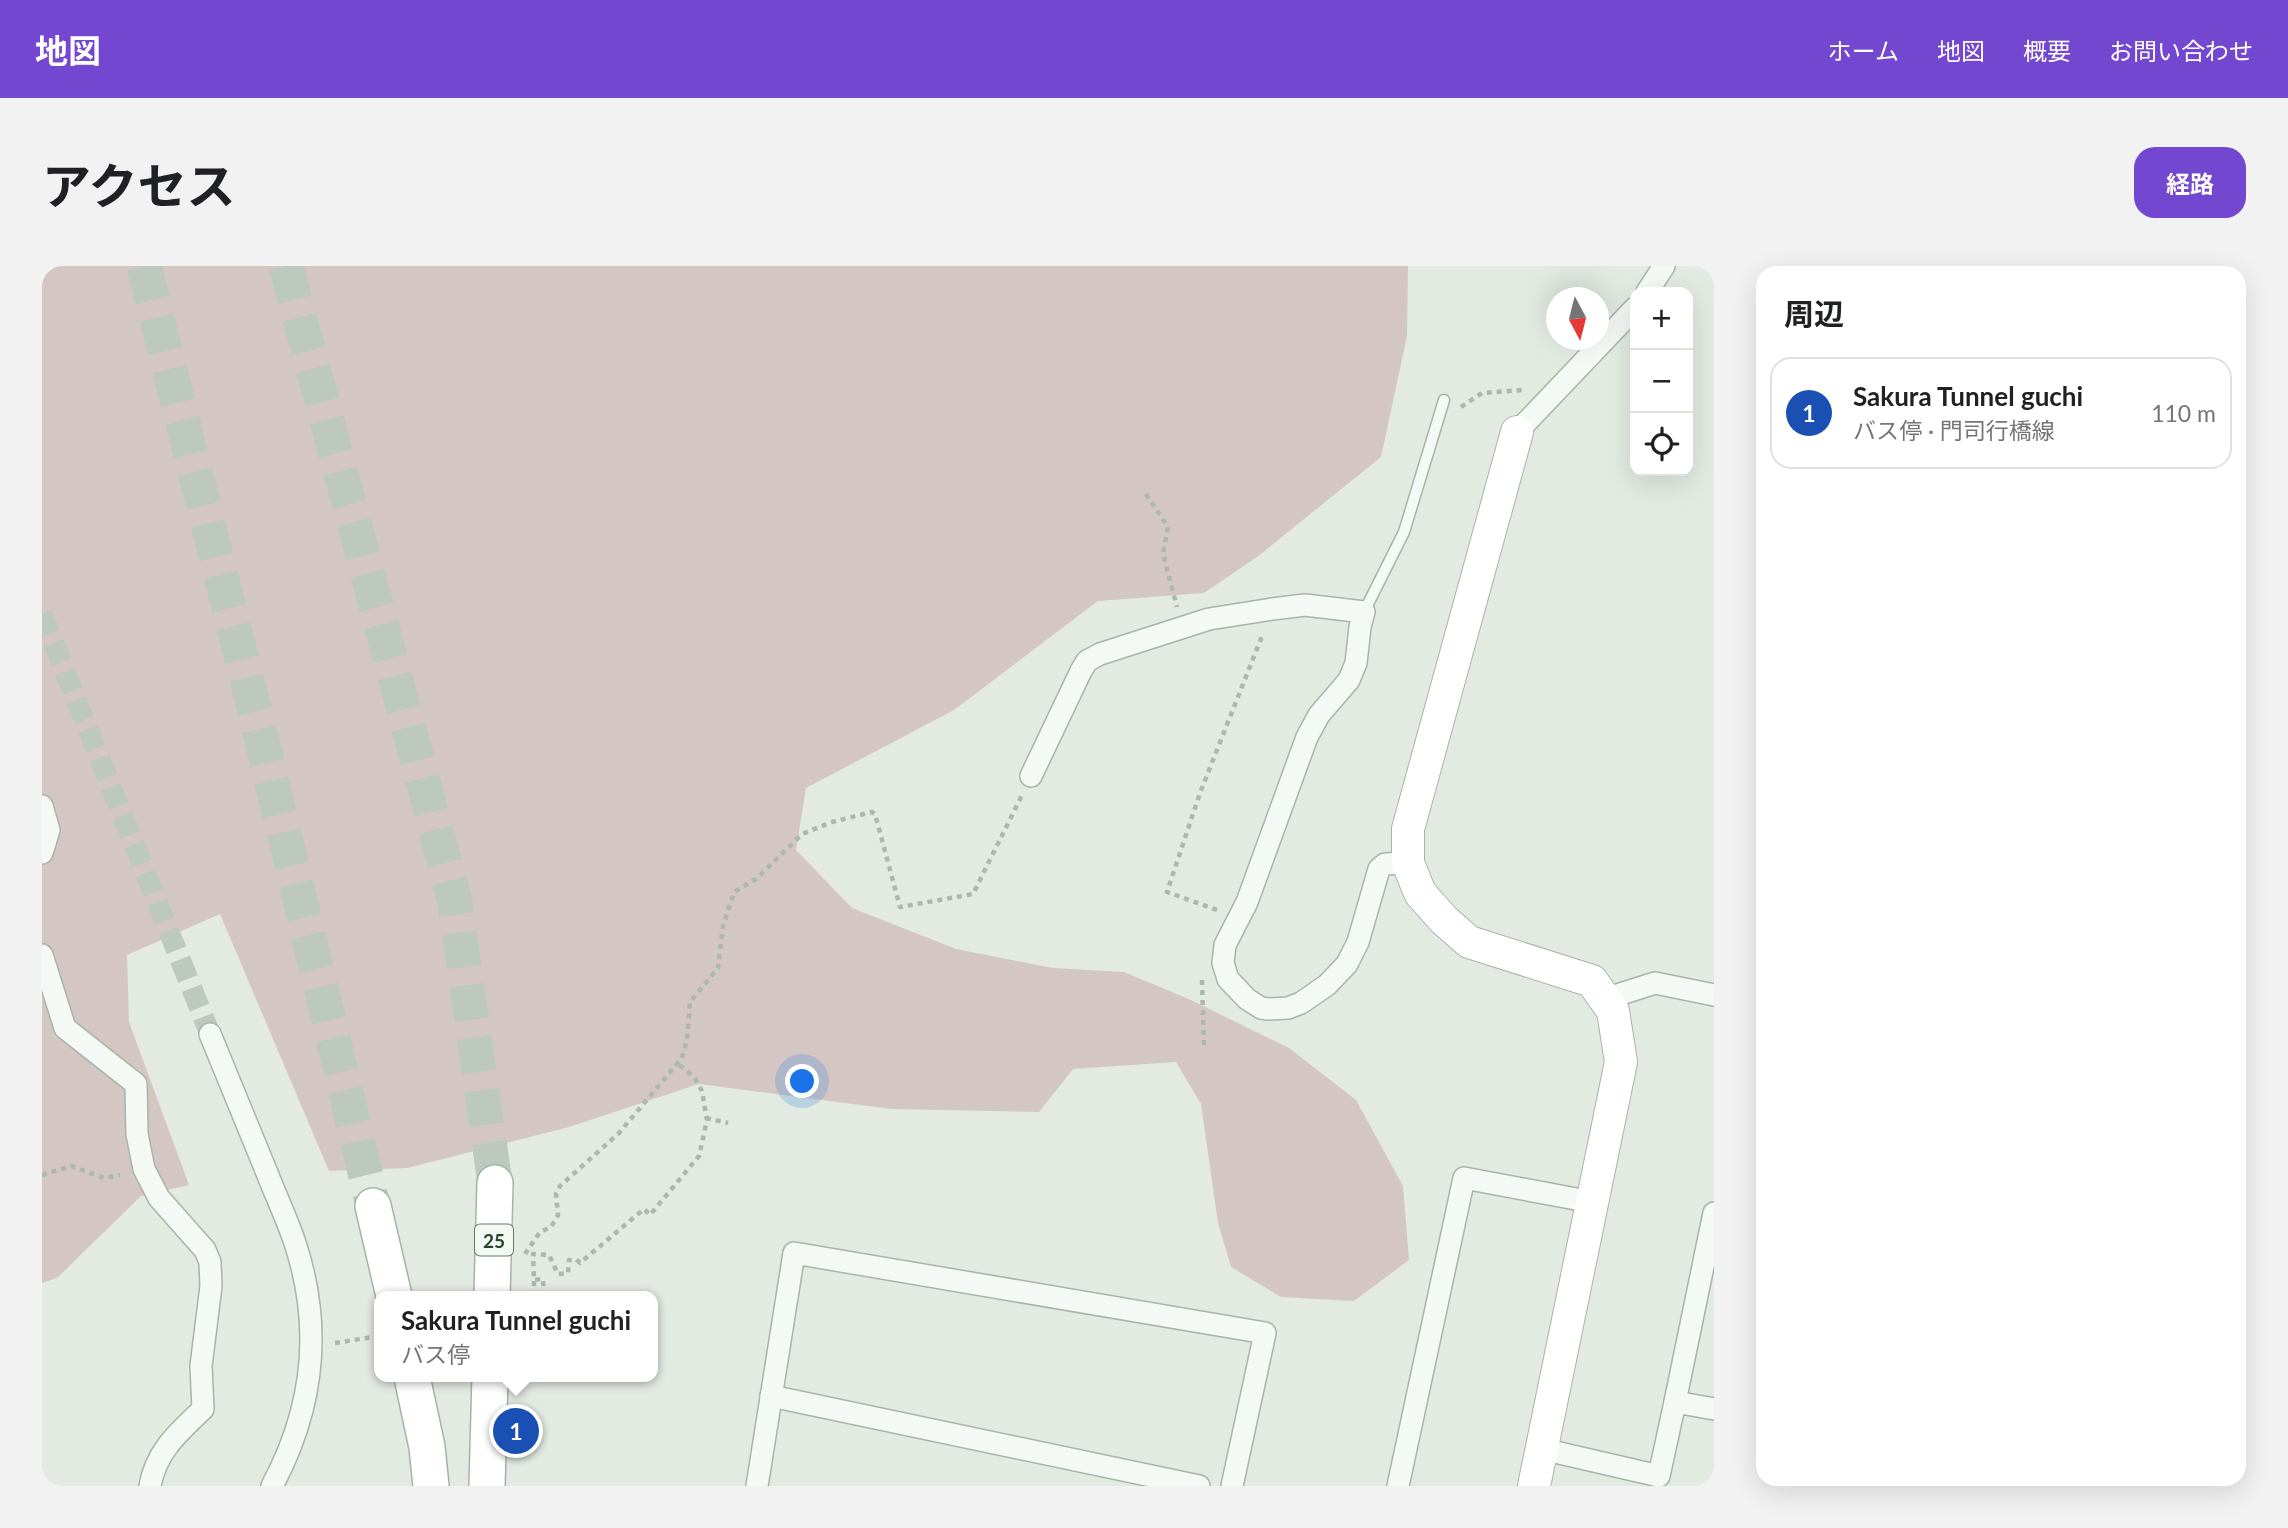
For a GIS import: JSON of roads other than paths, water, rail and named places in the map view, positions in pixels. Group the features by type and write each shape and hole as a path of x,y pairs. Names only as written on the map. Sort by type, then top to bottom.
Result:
{"main road":[{"name":"25","path":"492,1291 495,1183"},
{"path":"373,1206 393,1291"},
{"path":"413,1382 427,1447 431,1486"},
{"path":"487,1486 490,1382"}],"street":[{"path":"1650,287 1664,266"},
{"path":"1534,1486 1621,1062 1613,1011 1592,981 1469,942 1444,920 1420,893 1408,863 1408,829 1517,432 1630,313"},
{"path":"1031,776 1087,661 1100,654 1209,620 1272,609 1305,605 1364,612 1356,663 1349,680 1319,715 1307,737 1247,902 1222,953 1228,979 1261,1008 1288,1008 1301,1003 1327,985 1347,964 1358,942 1379,869 1385,863 1408,863"},
{"path":"42,806 50,830 42,853"},
{"path":"42,955 65,1028 136,1084 137,1134 144,1169 159,1198 205,1250 211,1271 201,1366 203,1409 167,1444 157,1460 150,1486"},
{"path":"1605,999 1655,983 1714,995"},
{"path":"210,1034 295,1242 311,1313 313,1348 308,1386 299,1425 272,1486"},
{"path":"1398,1486 1464,1178 1592,1202"},
{"path":"1542,1449 1659,1476 1714,1213"},
{"path":"757,1486 794,1253 1265,1333 1231,1486"},
{"path":"771,1396 1199,1486"},
{"path":"1675,1402 1714,1409"}],"lane":[{"path":"1364,612 1404,532 1444,400"}],"tunnel":[{"path":"144,266 266,757 373,1206"},
{"path":"286,266 455,902 495,1183"},
{"path":"42,614 210,1034"}],"place":[{"name":"Sakura Tunnel guchi","path":"516,1431"}]}
